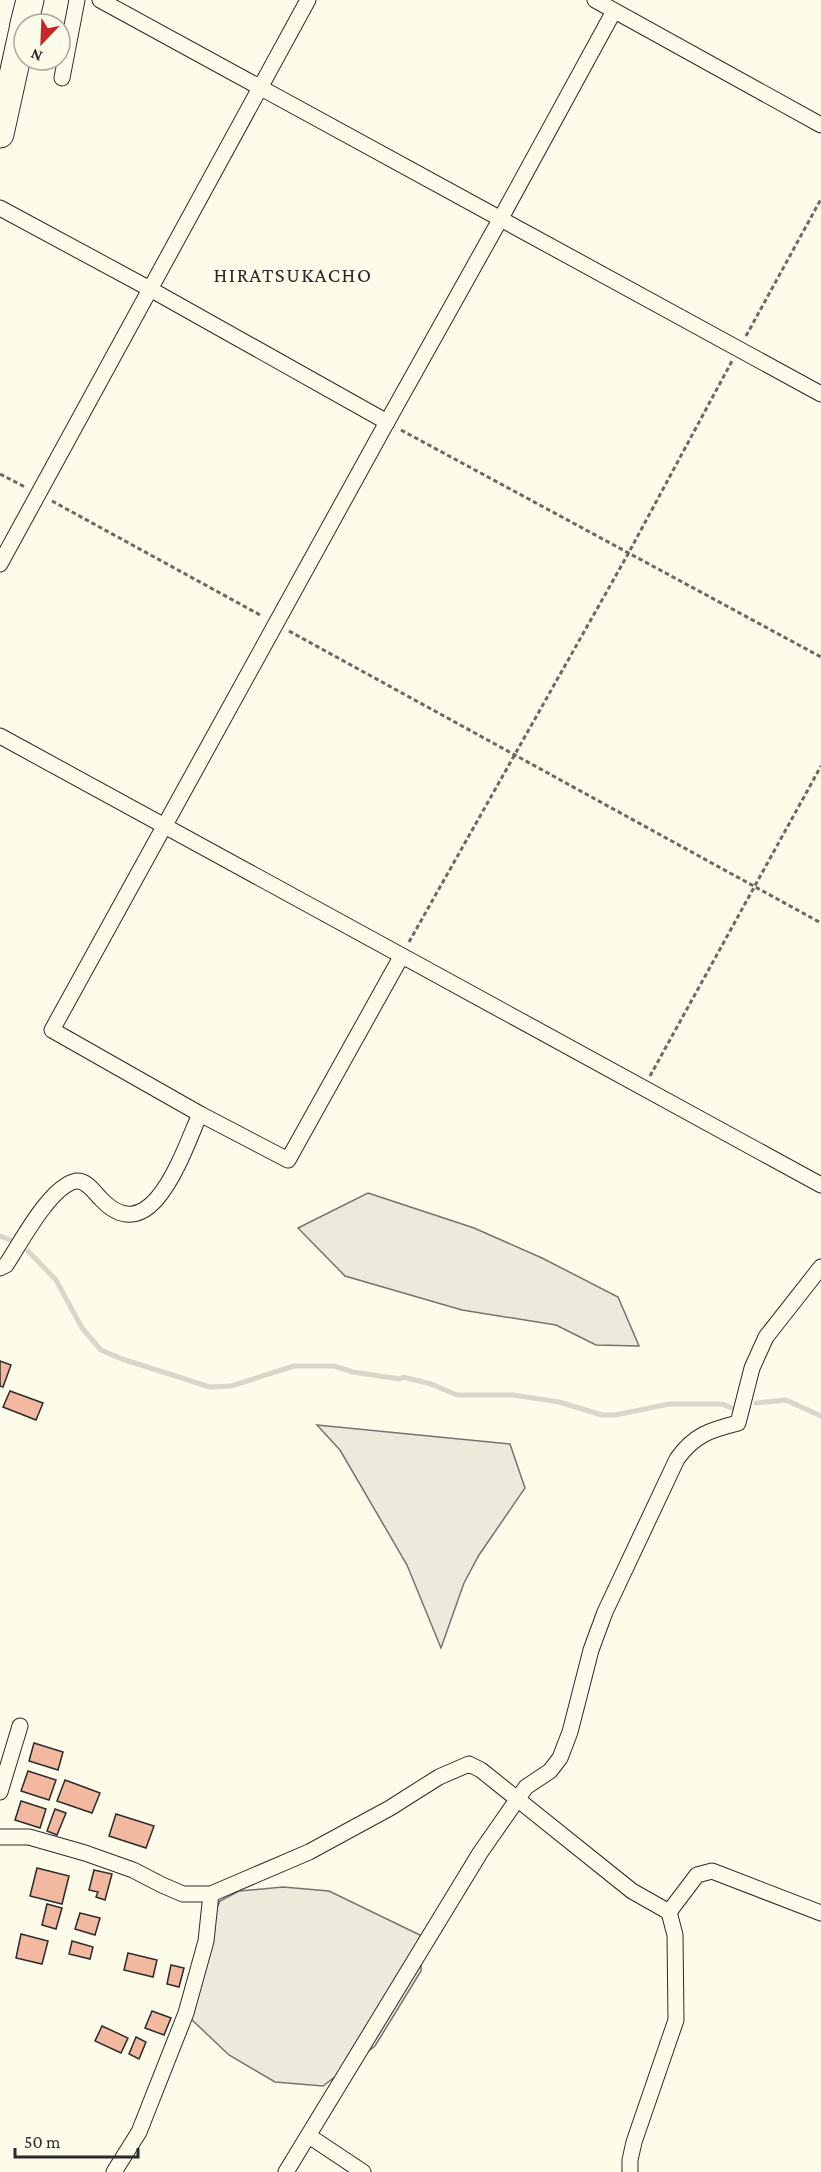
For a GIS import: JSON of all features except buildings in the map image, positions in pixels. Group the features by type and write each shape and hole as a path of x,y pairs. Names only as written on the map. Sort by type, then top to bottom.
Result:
{"highway":[{"path":"0,134 14,72"}],"street":[{"path":"62,78 77,0"},
{"path":"100,0 821,394"},
{"path":"0,564 308,0"},
{"path":"595,0 821,125"},
{"path":"401,957 288,1160 200,1114 52,1030 614,11"},
{"path":"0,208 387,422"},
{"path":"0,736 821,1185"},
{"path":"0,1268 6,1265 52,1197 67,1184 78,1181 87,1184 119,1214 133,1215 150,1207 165,1189 200,1114"},
{"path":"286,2172 480,1853 526,1787 550,1771 560,1758 570,1732 591,1650 604,1612 677,1459 687,1445 710,1430 738,1423 752,1368 766,1337 821,1267"},
{"path":"0,1792 5,1756 20,1726"},
{"path":"0,1837 29,1837 133,1870 183,1894 211,1894 309,1852 390,1808 439,1777 469,1764 481,1770 632,1891 669,1912 675,1935 676,2020 634,2142 630,2172"},
{"path":"669,1912 697,1875 712,1871 821,1913"},
{"path":"114,2172 140,2132 186,2013 206,1941 211,1894"},
{"path":"309,2136 363,2172"}],"path":[{"path":"401,957 628,554 821,198"},
{"path":"387,422 821,657"},
{"path":"0,474 821,923"},
{"path":"643,1088 821,766"}],"shaded area":[{"path":"368,1193 474,1228 542,1258 618,1297 639,1346 596,1345 556,1325 462,1310 345,1276 298,1228"},
{"path":"317,1425 510,1444 525,1488 479,1555 464,1583 441,1648 407,1565 340,1450"},
{"path":"283,1887 329,1891 422,1936 421,1971 375,2046 323,2086 275,2082 229,2055 190,2018 220,1901 239,1891"}],"waterway":[{"path":"0,1236 13,1241"},
{"path":"28,1251 56,1280 82,1328 101,1350 210,1387 231,1386 294,1366 334,1366 353,1372 400,1379 403,1377 431,1384 457,1395 513,1395 559,1402 602,1415 615,1415 669,1404 722,1404 734,1409"},
{"path":"756,1403 786,1400 821,1416"}],"district":[{"name":"HIRATSUKACHO","path":"293,275"}]}
